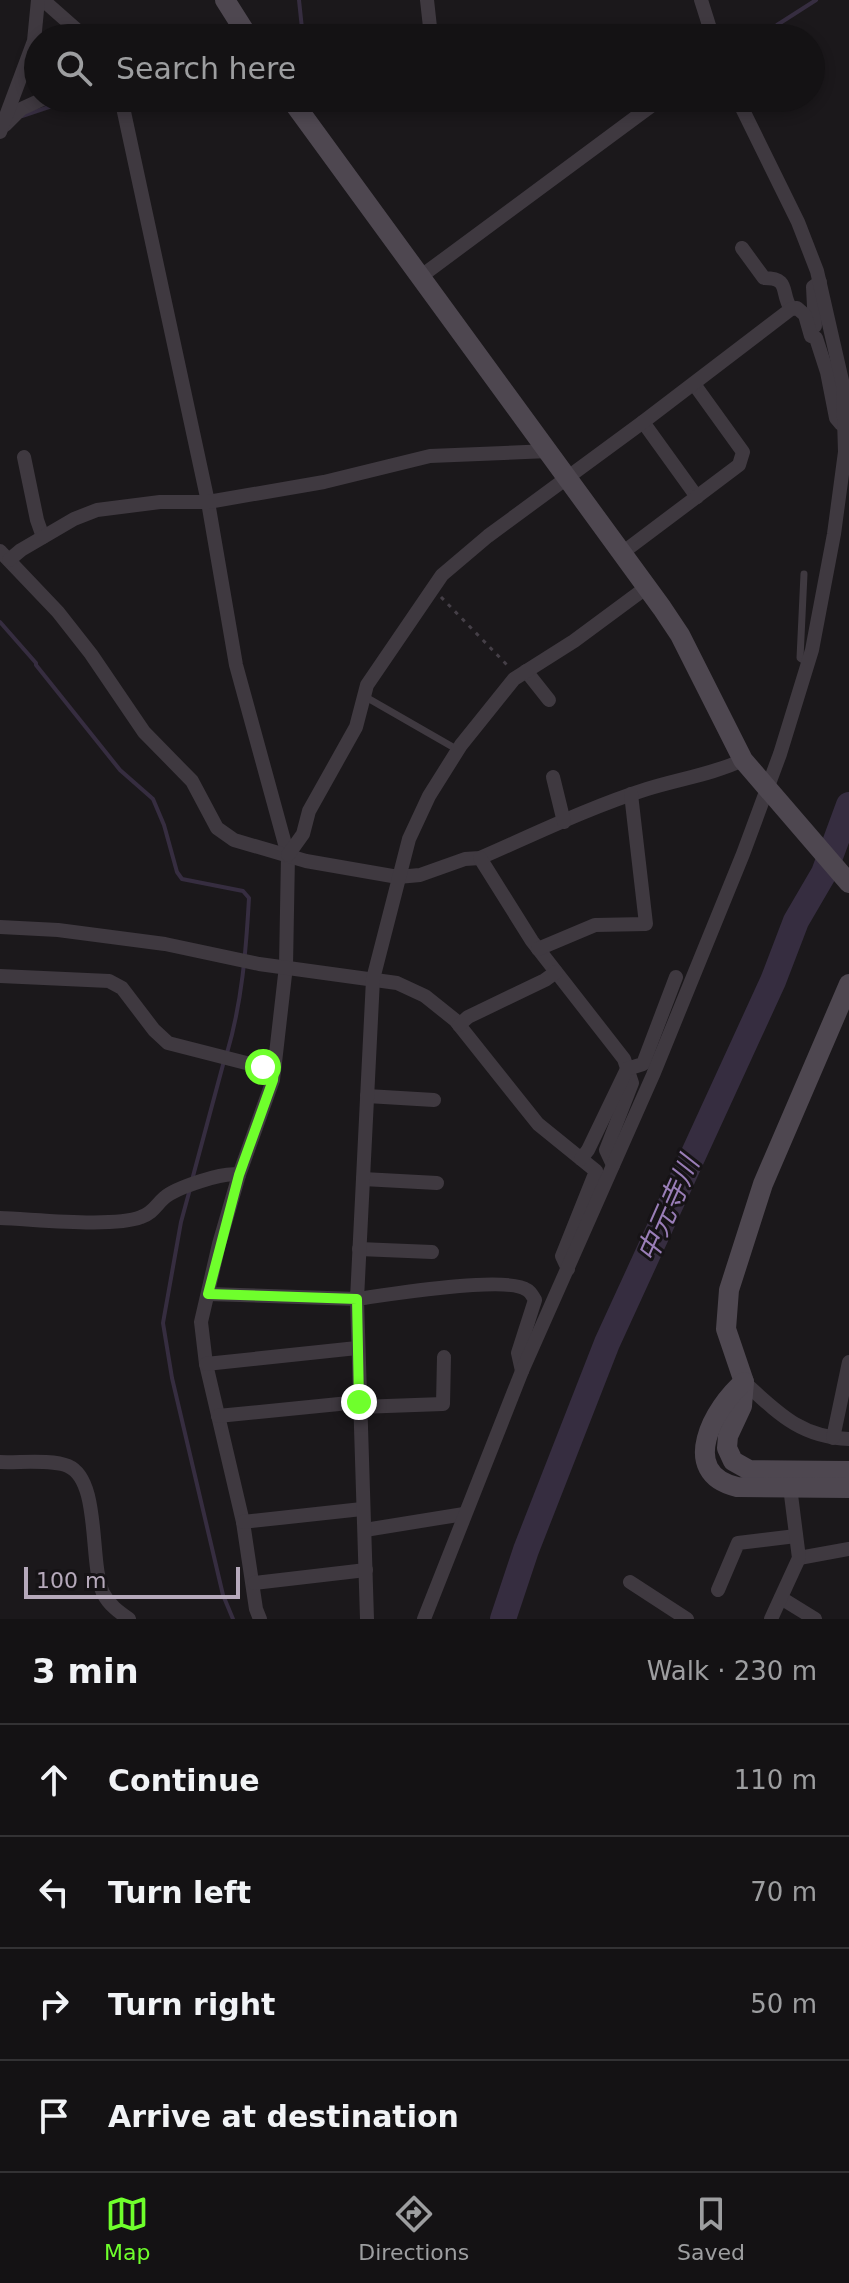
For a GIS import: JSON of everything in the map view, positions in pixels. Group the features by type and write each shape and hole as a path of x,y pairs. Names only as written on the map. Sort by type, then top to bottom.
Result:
{"street":[{"path":"40,0 69,24"},
{"path":"36,24 40,0"},
{"path":"225,0 240,24"},
{"path":"427,0 430,24"},
{"path":"701,0 709,24"},
{"path":"1,130 24,68"},
{"path":"1,130 24,108"},
{"path":"124,112 208,502 236,665 288,855 286,966 273,1080 239,1175 201,1322 206,1364 243,1522 260,1619"},
{"path":"300,112 680,635 743,760 849,883"},
{"path":"420,277 643,112"},
{"path":"424,1619 522,1371 659,1060 771,792 808,663 838,510 845,452 843,385 820,282 798,222 742,112"},
{"path":"742,248 764,278 784,285 791,309"},
{"path":"820,282 813,287 816,338 827,372 836,418 845,429"},
{"path":"288,855 303,834 309,811 356,727 367,685 442,575 488,536 791,309 797,308 805,315 811,336 816,338"},
{"path":"622,553 739,465 743,452 694,384"},
{"path":"643,422 697,497"},
{"path":"549,451 430,456 324,482 208,502 160,502 97,510 5,556 58,612 144,732 192,781 217,828 234,840 306,861 398,877 420,875 465,859 480,858 631,794 726,768 743,760"},
{"path":"24,457 43,537"},
{"path":"367,1619 357,1348 359,1249 373,979 398,877 409,839 429,796 458,750 522,673 574,641 647,587"},
{"path":"522,673 549,700"},
{"path":"553,777 564,822"},
{"path":"538,949 595,925 646,924 631,794"},
{"path":"480,858 538,949 624,1059 632,1083 606,1150 613,1165"},
{"path":"0,927 58,930 165,944 259,964 397,983 425,996 459,1025 538,1124 596,1171 562,1256 568,1269"},
{"path":"459,1025 468,1017 556,972"},
{"path":"0,976 109,981 122,988 168,1043 274,1070"},
{"path":"581,1159 627,1069 643,1064 676,977"},
{"path":"849,984 763,1184 729,1290 726,1329 744,1382 784,1418 812,1434 849,1439"},
{"path":"367,1096 434,1100"},
{"path":"0,1218 117,1222 140,1218 154,1211 166,1195 200,1181 230,1173 239,1175"},
{"path":"363,1179 437,1183"},
{"path":"359,1249 432,1252"},
{"path":"208,1294 357,1299 448,1286 511,1285 527,1289 535,1300 518,1353 522,1371"},
{"path":"206,1364 357,1348"},
{"path":"218,1416 359,1405 443,1404 444,1357"},
{"path":"833,1438 849,1362"},
{"path":"744,1382 728,1396 705,1443 705,1459 711,1474 722,1483 737,1487 849,1471"},
{"path":"0,1462 69,1466 82,1477 88,1494 95,1572 104,1596 114,1609 129,1619"},
{"path":"790,1480 849,1488"},
{"path":"771,1619 799,1558 790,1480"},
{"path":"243,1522 362,1509"},
{"path":"365,1530 464,1514"},
{"path":"718,1590 738,1543 796,1536"},
{"path":"799,1558 849,1549"},
{"path":"254,1583 366,1570"},
{"path":"630,1582 687,1619"},
{"path":"781,1598 815,1619"}],"lane":[{"path":"804,574 800,658 808,663"},
{"path":"364,696 458,750"}],"path":[{"path":"433,589 522,673"}],"waterway":[{"path":"299,0 302,24"},
{"path":"779,24 816,0"},
{"path":"22,116 34,112"},
{"path":"0,622 120,770 153,799 182,879 243,891 249,898 242,976 227,1053"},
{"name":"中元寺川","path":"503,1619 526,1550 607,1343 773,981 796,921 824,873 849,805"},
{"path":"192,1180 224,1061"},
{"path":"190,1189 163,1323 172,1378 223,1595 233,1619"}],"route":[{"path":"263,1067 274,1070 273,1080 239,1175 208,1294 357,1299 359,1402"}]}
